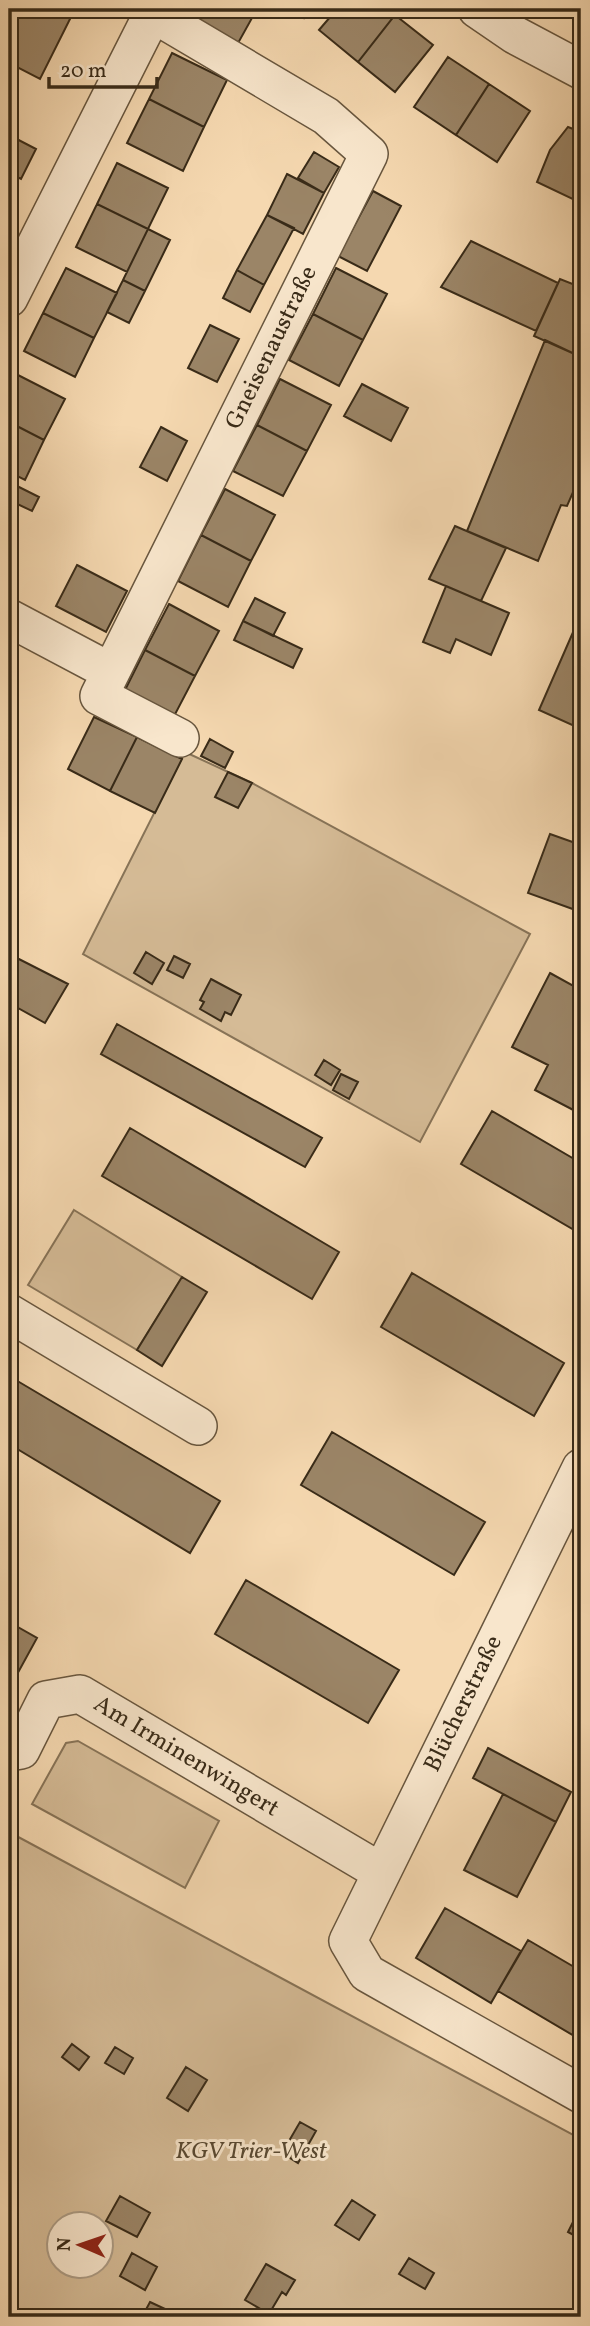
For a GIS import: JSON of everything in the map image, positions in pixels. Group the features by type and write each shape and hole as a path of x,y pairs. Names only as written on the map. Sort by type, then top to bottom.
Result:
{"street":[{"path":"477,9 515,35 581,70"},
{"name":"Gneisenaustraße","path":"9,298 153,11 326,116 369,153 111,672"},
{"path":"9,618 111,672 99,696 180,738"},
{"path":"9,1313 198,1426"},
{"name":"Blücherstraße","path":"581,1468 348,1941 367,1973 581,2094"},
{"name":"Am Irminenwingert","path":"9,1752 21,1749 46,1700 80,1694 381,1872"}],"green space":[{"path":"185,752 252,783 530,934 420,1142 83,954"},
{"path":"74,1210 182,1277 137,1350 28,1285"},
{"path":"78,1741 219,1821 185,1888 32,1804 66,1743"},
{"name":"KGV Trier-West","path":"9,1832 581,2139 581,2317 9,2317"}],"building":[{"path":"22,9 75,9 40,79 9,63 9,35"},
{"path":"202,9 257,9 237,45 194,22"},
{"path":"293,9 312,9 304,18"},
{"path":"337,9 387,9 395,15 358,62 319,30"},
{"path":"395,15 433,45 395,92 358,62"},
{"path":"172,53 227,80 204,127 149,99"},
{"path":"448,57 489,84 456,135 414,107"},
{"path":"489,84 530,111 497,162 456,135"},
{"path":"149,99 204,127 183,171 127,143"},
{"path":"568,127 581,132 581,203 537,182 550,150"},
{"path":"9,135 36,149 21,179 9,173"},
{"path":"314,152 339,167 324,193 298,178"},
{"path":"117,163 168,188 148,229 97,204"},
{"path":"287,174 324,193 303,234 267,215"},
{"path":"373,191 401,206 367,271 338,256"},
{"path":"97,204 148,229 127,272 76,247"},
{"path":"267,215 294,228 264,285 237,270"},
{"path":"148,229 170,240 145,291 123,280"},
{"path":"471,241 558,283 536,331 441,287"},
{"path":"66,268 117,293 94,338 43,313"},
{"path":"336,268 387,294 363,340 313,314"},
{"path":"237,270 264,285 250,312 223,298"},
{"path":"578,278 581,279 581,357 534,336 560,279 575,285"},
{"path":"123,280 145,291 129,323 107,312"},
{"path":"43,313 94,338 75,377 24,351"},
{"path":"313,314 363,340 339,386 289,360"},
{"path":"210,325 239,339 217,382 188,368"},
{"path":"545,340 581,357 581,474 567,506 561,505 538,561 467,531"},
{"path":"14,373 65,399 44,440 9,422 9,383"},
{"path":"280,379 331,405 307,451 257,425"},
{"path":"362,384 408,408 391,441 344,416"},
{"path":"9,422 44,440 25,480 9,472"},
{"path":"257,425 307,451 283,496 233,471"},
{"path":"161,427 187,441 167,481 140,467"},
{"path":"9,482 39,497 32,511 9,500"},
{"path":"225,489 275,515 251,561 201,535"},
{"path":"455,526 506,548 481,601 429,579"},
{"path":"201,535 251,561 228,607 178,581"},
{"path":"77,565 127,591 106,632 56,606"},
{"path":"446,586 509,613 491,655 456,639 450,653 423,642"},
{"path":"255,598 285,613 273,636 243,621"},
{"path":"169,604 219,631 195,676 145,650"},
{"path":"581,614 581,729 539,710"},
{"path":"243,621 302,649 293,668 234,640"},
{"path":"9,636 18,641 9,659"},
{"path":"145,650 195,676 171,722 122,696"},
{"path":"94,717 137,737 110,791 68,769"},
{"path":"137,737 182,759 155,813 110,791"},
{"path":"210,739 233,752 225,768 201,756"},
{"path":"228,772 252,783 238,808 215,797"},
{"path":"550,834 581,845 581,912 528,893"},
{"path":"146,952 164,963 152,984 134,973"},
{"path":"9,954 68,984 45,1023 9,1003"},
{"path":"174,956 190,964 183,978 167,970"},
{"path":"550,973 581,990 581,1114 535,1090 548,1065 512,1047"},
{"path":"211,979 241,995 231,1015 225,1012 221,1021 200,1009 204,1002 200,1000"},
{"path":"117,1024 322,1138 305,1167 101,1054"},
{"path":"324,1060 340,1070 331,1085 315,1075"},
{"path":"341,1074 358,1082 349,1099 333,1090"},
{"path":"492,1111 581,1163 581,1234 461,1164"},
{"path":"130,1128 339,1252 312,1299 102,1176"},
{"path":"412,1273 564,1363 534,1416 381,1327"},
{"path":"182,1277 207,1292 162,1366 137,1350"},
{"path":"9,1376 220,1501 190,1553 9,1444"},
{"path":"332,1432 485,1522 454,1575 301,1485"},
{"path":"246,1580 399,1670 368,1723 215,1634"},
{"path":"9,1622 37,1638 9,1689"},
{"path":"488,1748 571,1792 556,1822 473,1778"},
{"path":"503,1794 556,1822 517,1897 464,1870"},
{"path":"445,1908 521,1951 491,2003 416,1958"},
{"path":"528,1940 581,1971 581,2040 498,1991"},
{"path":"72,2044 89,2057 79,2070 62,2057"},
{"path":"115,2047 133,2058 124,2074 105,2063"},
{"path":"186,2067 207,2080 188,2111 167,2098"},
{"path":"300,2122 316,2131 298,2163 282,2153"},
{"path":"120,2196 150,2213 137,2237 116,2226 116,2210 112,2210"},
{"path":"352,2200 375,2215 359,2240 335,2225"},
{"path":"579,2210 581,2212 581,2239 568,2232"},
{"path":"132,2253 157,2267 145,2290 120,2276"},
{"path":"409,2258 434,2273 425,2289 399,2274"},
{"path":"266,2264 295,2280 286,2295 282,2292 269,2314 245,2300"},
{"path":"150,2302 178,2315 177,2317 142,2317"}]}
